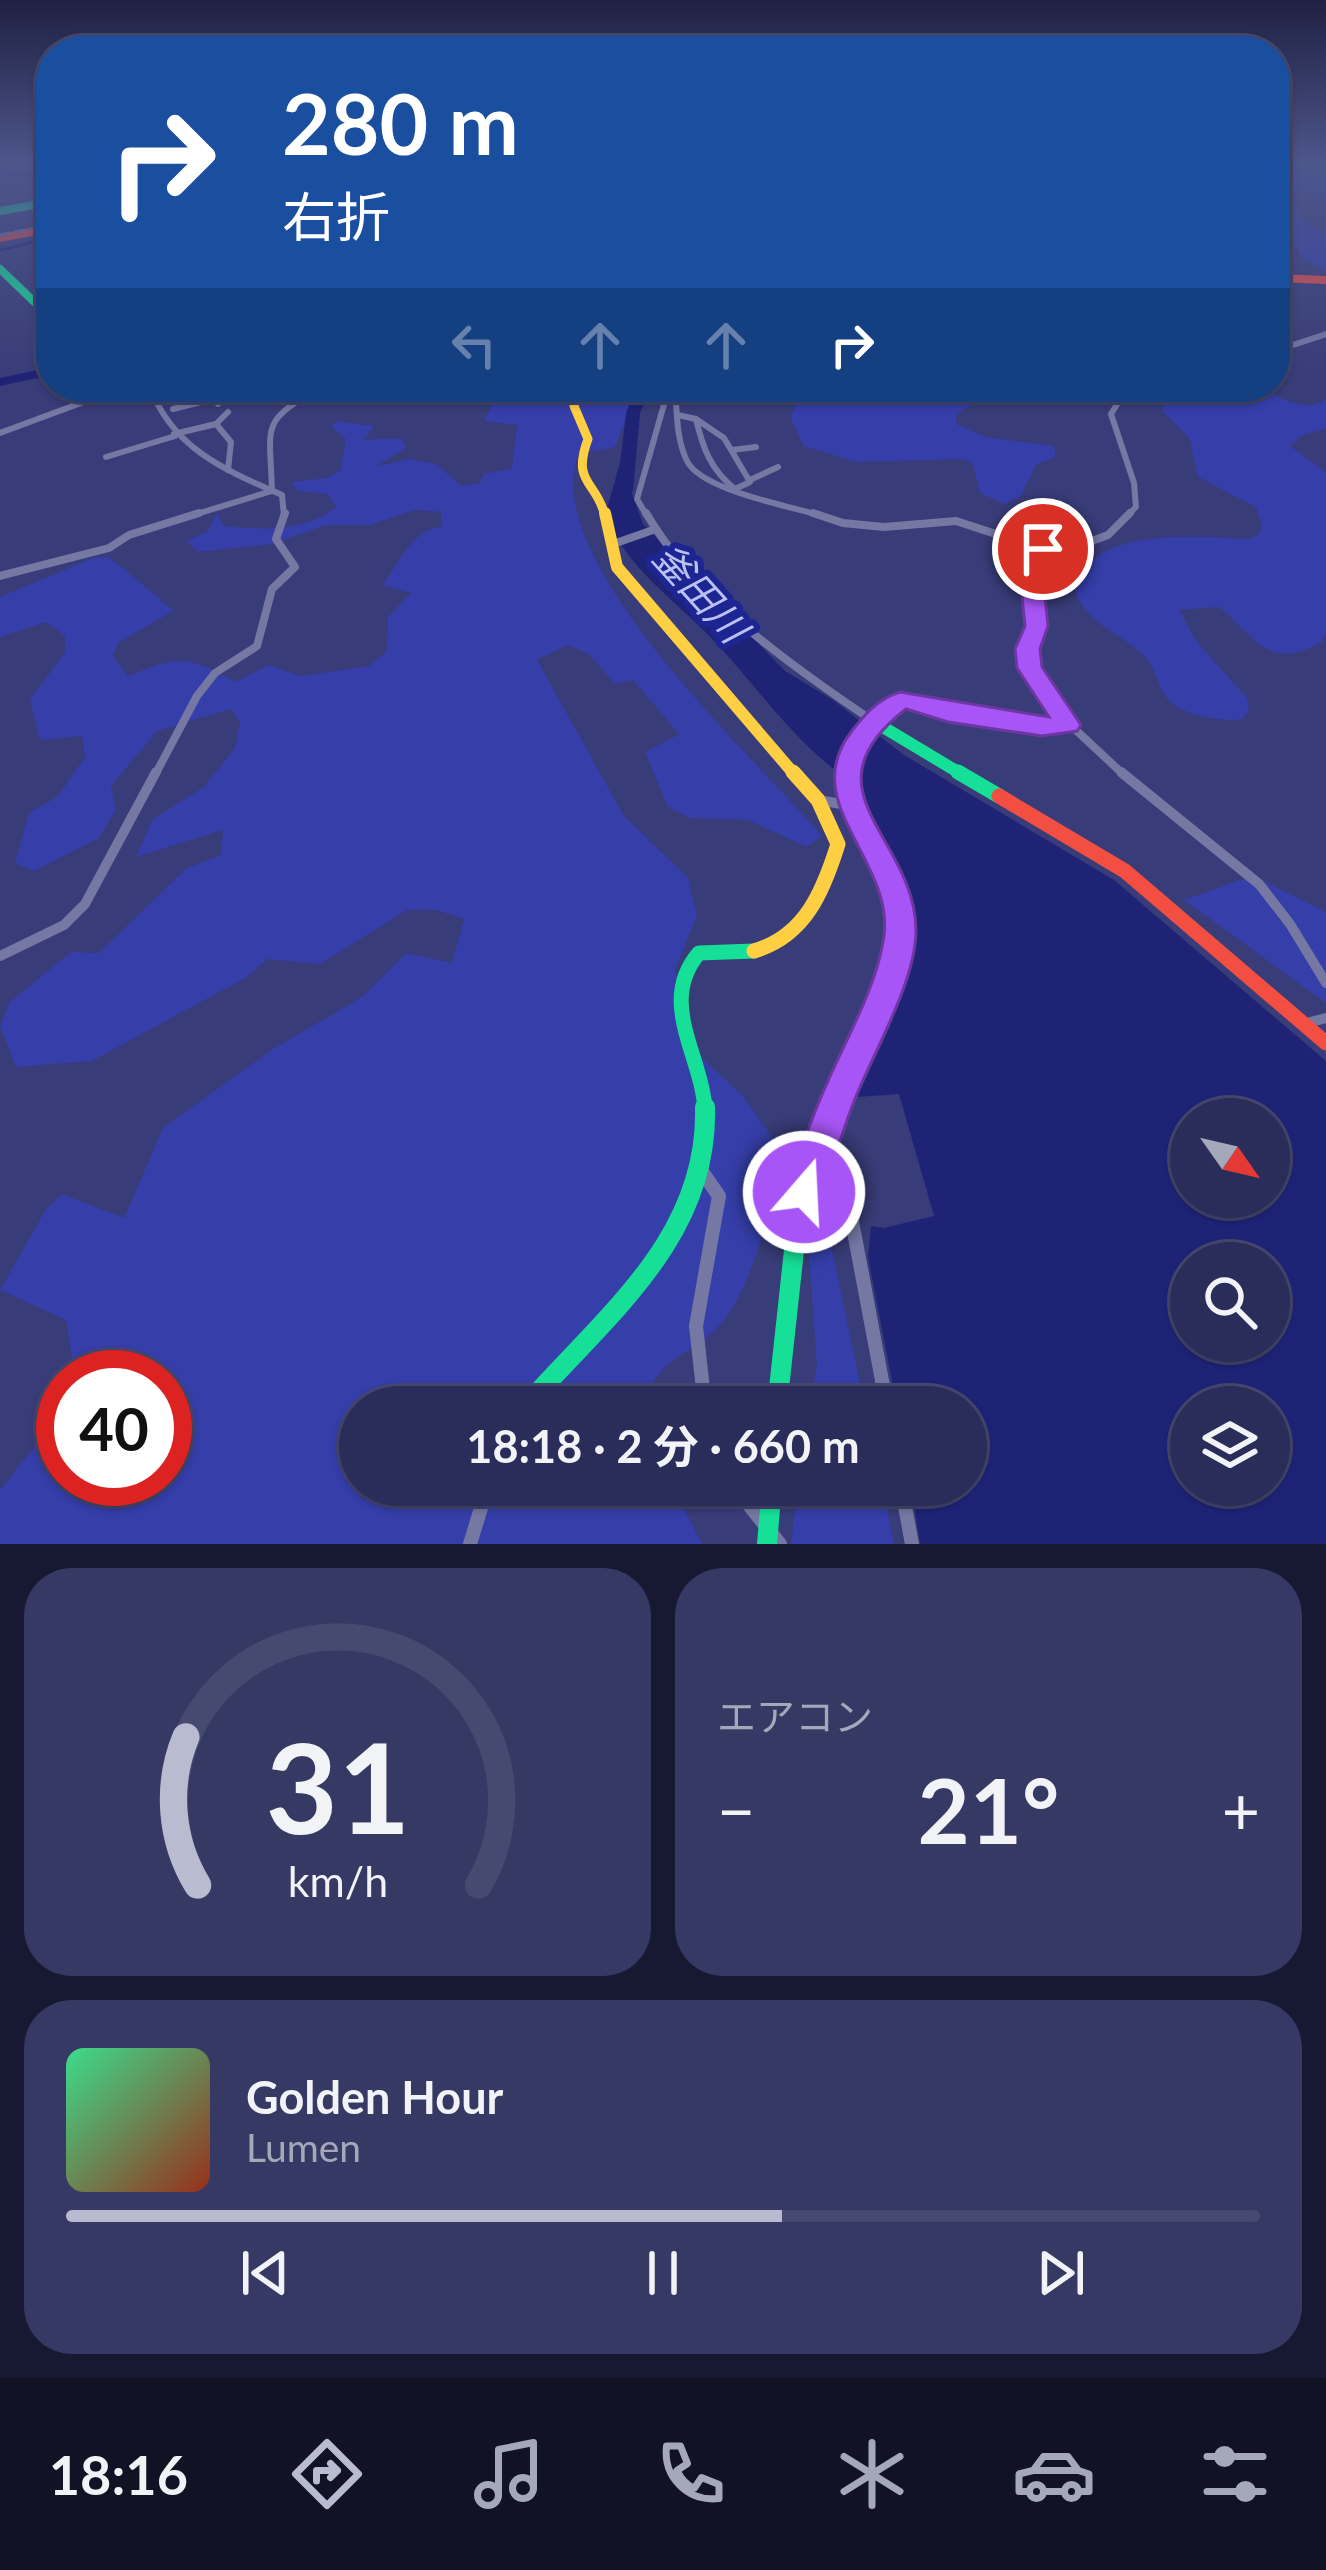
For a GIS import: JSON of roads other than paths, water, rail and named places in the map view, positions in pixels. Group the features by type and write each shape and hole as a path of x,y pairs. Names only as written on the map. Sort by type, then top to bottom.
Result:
{"main road":[{"path":"0,269 7,283 36,306"},
{"path":"1290,279 1326,280"},
{"path":"540,1386 670,1248 685,1221 700,1170 703,1086 677,1013 678,988 693,956 708,949 745,953 780,945 806,916 831,870 838,844 818,800 689,656 617,567 602,502 589,490 580,460 587,439 575,402"},
{"path":"778,1386 788,1253 820,1146 891,974 901,932 896,896 847,788 847,757 870,725 1125,871 1326,1042"},
{"path":"768,1536 770,1506"}],"street":[{"path":"1290,346 1326,334"},
{"path":"0,434 84,402"},
{"path":"0,956 64,925 86,904 205,683 260,642 267,599 295,567 276,539 286,502 272,490 184,446 156,402"},
{"path":"172,409 180,402"},
{"path":"160,414 211,402"},
{"path":"272,490 270,423 295,402"},
{"path":"667,402 637,500 652,530 778,658 870,725 900,701 915,700 948,713 1042,727 1068,725"},
{"path":"675,402 688,465 708,484 867,527 971,524 1057,554 1108,535 1136,506 1112,414 1119,402"},
{"path":"106,457 216,424 228,412"},
{"path":"678,415 721,431 752,478"},
{"path":"695,418 705,460 735,490"},
{"path":"216,424 231,442 228,470"},
{"path":"732,450 756,448"},
{"path":"735,490 778,467"},
{"path":"0,576 110,548 129,535 272,490"},
{"path":"612,545 652,530"},
{"path":"1057,554 1033,597 1036,626 1028,649 1030,668 1068,725 1246,872 1295,929 1326,983"},
{"path":"818,800 853,806"},
{"path":"1303,1024 1326,1018"},
{"path":"820,1146 839,1170 848,1201 883,1386"},
{"path":"700,1170 719,1196 694,1314 692,1350 700,1386"},
{"path":"470,1544 482,1506"},
{"path":"746,1506 768,1536 780,1544"},
{"path":"906,1506 912,1544"}],"water":[{"path":"621,459 630,466 629,485 643,524 785,671 833,700 904,755 1114,880 1326,1061 1326,1544 920,1544 914,1506 987,1506 987,1386 893,1386 868,1257 871,1226 884,1228 934,1216 899,1094 857,1097 907,976 913,925 906,885 862,788 802,740 716,643 640,569 605,516"}],"waterway":[{"path":"0,250 36,242"},
{"path":"0,382 36,374"},
{"name":"釜田川","path":"625,491 638,402"}],"railway":[{"path":"0,235 5,234"}]}
